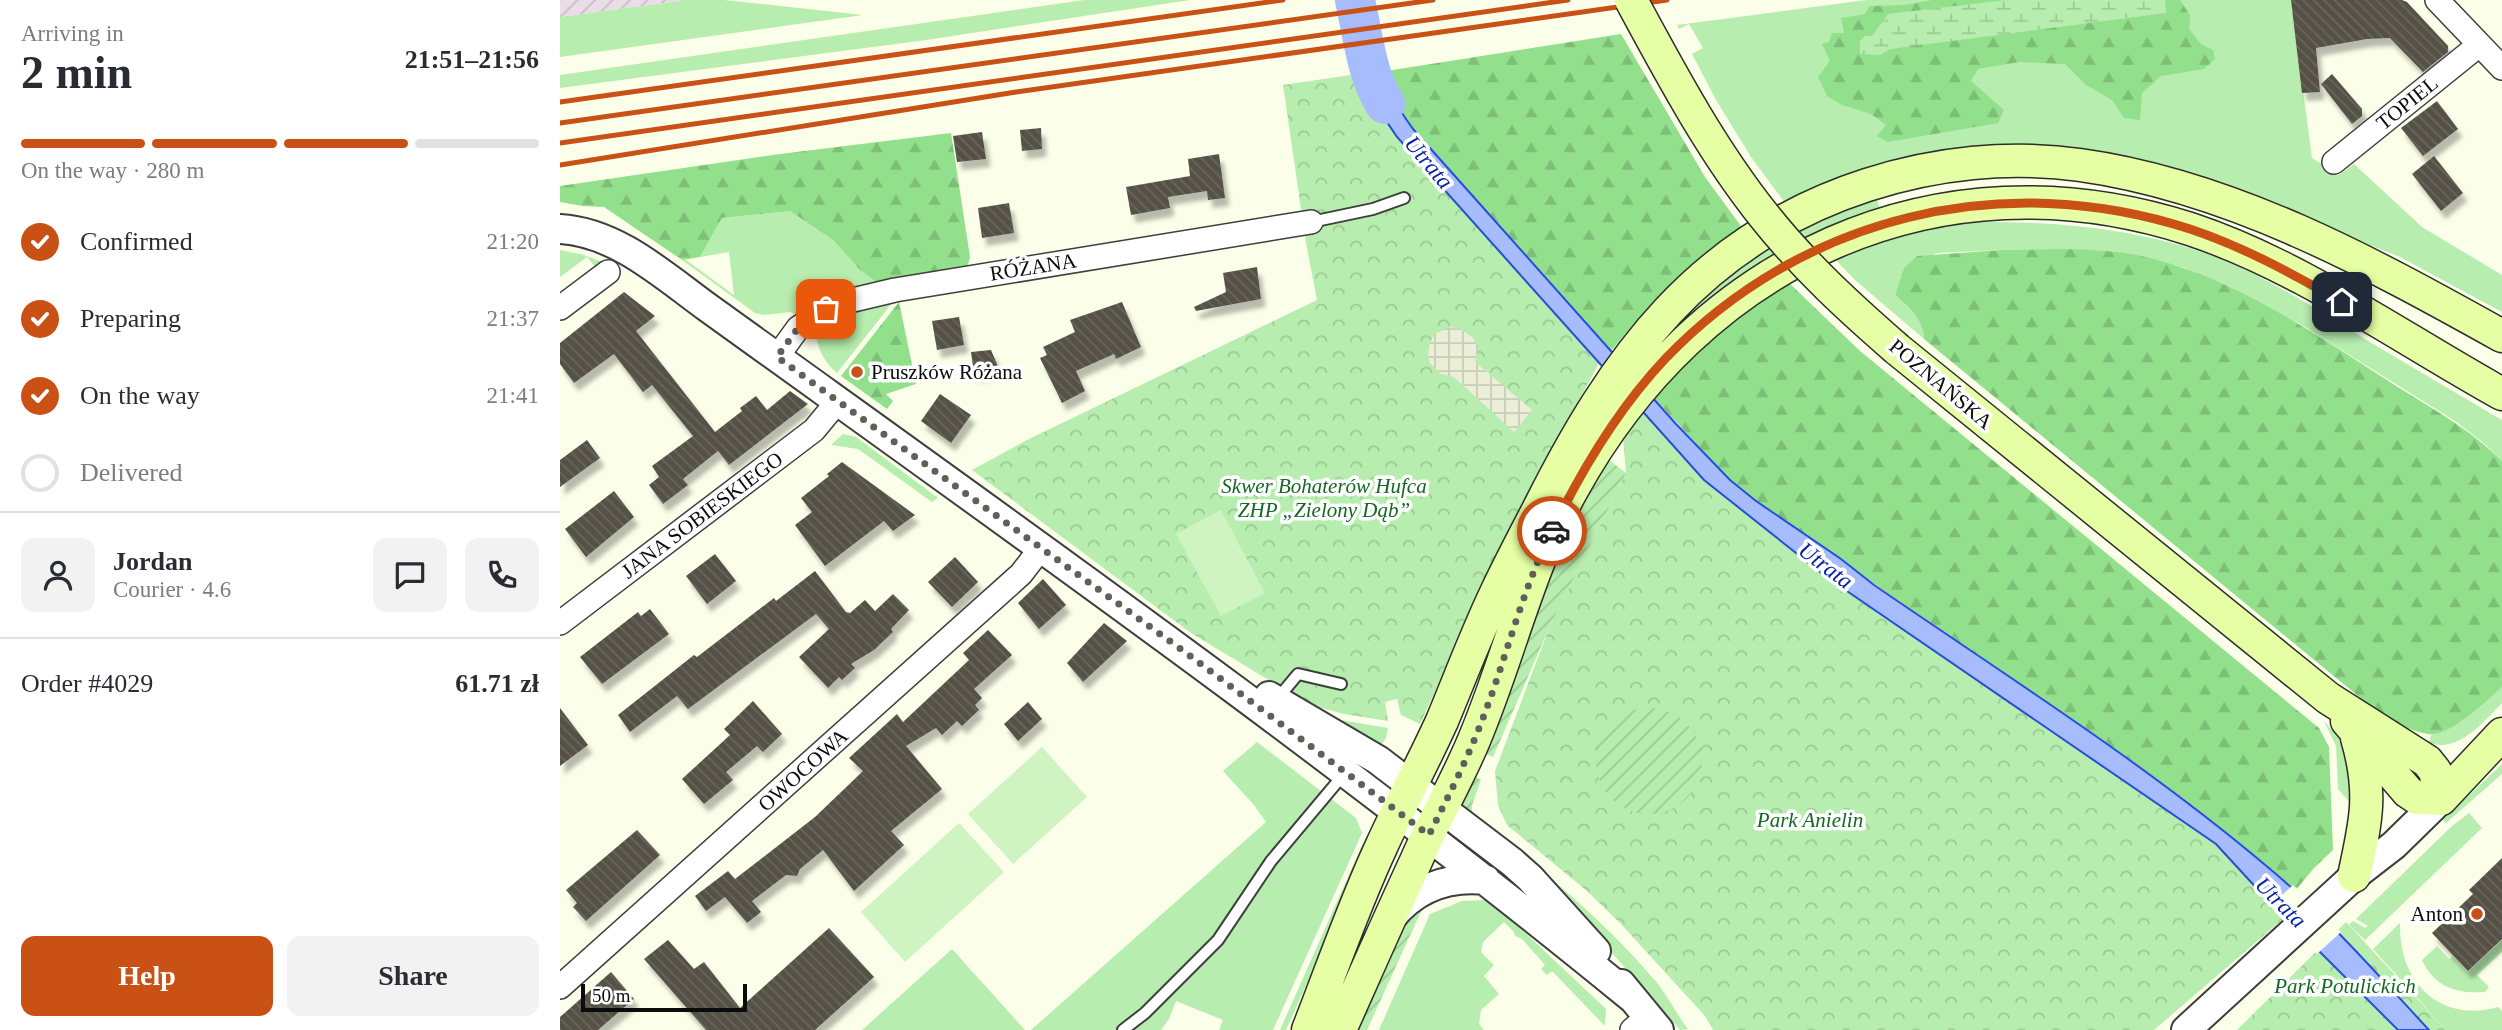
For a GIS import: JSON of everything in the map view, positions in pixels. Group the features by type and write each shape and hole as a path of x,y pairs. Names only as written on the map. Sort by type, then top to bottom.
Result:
{"main road":[{"name":"POZNAŃSKA","path":"1631,0 1695,114 1764,216 1825,284 1897,349 2328,698 2427,761 2435,771 2441,799 2417,798 2408,792 2328,698"},
{"path":"1308,1030 1382,844 1405,799 1495,594 1562,461 1609,407 1642,363 1661,318 1703,276 1782,220 1834,196 1908,172 1992,162 2078,164 2114,170 2190,190 2276,223 2416,288 2502,336"},
{"path":"1642,363 1776,272 1825,245 1879,225 1934,210 2038,203 2086,206 2122,212 2179,226 2222,241 2297,276 2502,394"},
{"path":"1340,1030 1483,718 1539,555 1609,407"},
{"path":"2343,886 2367,812 2368,798 2367,776 2354,730"},
{"path":"2441,799 2500,735"}],"street":[{"path":"2437,0 2502,68"},
{"name":"TOPIEL","path":"2334,162 2479,44"},
{"name":"RÓŻANA","path":"777,357 798,328 837,303 895,290 1311,222"},
{"path":"560,229 573,229 606,239 645,262 1185,652 1346,772 1405,799"},
{"path":"560,308 608,272"},
{"name":"JANA SOBIESKIEGO","path":"560,623 814,430 838,401"},
{"name":"OWOCOWA","path":"560,987 1021,574 1041,548"},
{"path":"1185,652 1277,700 1360,749 1405,799 1435,822 1530,878 1594,949 1643,1018"},
{"path":"2186,1030 2343,886 2394,845 2441,799"},
{"path":"1435,822 1486,880 1643,1018"},
{"path":"1390,920 1409,900 1432,886 1459,879 1486,880"}],"lane":[{"path":"1311,222 1373,209 1404,198"},
{"path":"1277,700 1298,674 1341,684"},
{"path":"1123,1030 1145,1013 1218,940 1271,861 1346,772"}],"shaded area":[{"path":"560,0 687,0 560,17"},
{"path":"1450,327 1459,328 1473,338 1478,347 1475,362 1532,410 1514,432 1454,377 1441,374 1430,363 1430,342 1435,334"}],"green space":[{"path":"687,0 724,0 863,15 560,57 560,17"},
{"path":"1084,0 1190,0 926,40 560,88 560,75"},
{"path":"1866,0 2291,0 2312,158 2339,175 2354,164 2422,227 2502,275 2502,312 2400,257 2224,187 2167,168 1837,181 1785,203 1751,157 1716,100 1692,54 1703,48 1689,24 1679,29 1677,25"},
{"path":"1932,0 2180,0 2190,15 2189,29 2201,44 2213,50 2215,59 2204,69 2161,76 2142,93 2140,120 2124,118 2112,100 2086,85 2065,64 2019,62 1978,69 1971,81 2004,110 1998,123 1888,142 1877,136 1886,125 1871,114 1842,105 1827,96 1818,77 1830,61 1822,44 1829,42 1832,33 1844,33 1841,18 1865,14 1869,6 1904,5"},
{"path":"2006,0 2165,0 2166,13 1890,49 1880,55 1860,54 1860,41 1865,36 1872,36 1888,14"},
{"path":"1621,34 1705,177 1743,229 1705,254 1671,284 1611,351 1413,129 1393,100 1380,72"},
{"name":"Skwer Bohaterów Hufca ZHP „Zielony Dąb”","path":"1364,73 1378,109 1397,137 1599,363 1546,462 1420,724 1401,715 1397,699 1385,702 1388,721 1310,705 1191,633 972,470 1027,440 1317,300 1283,85"},
{"path":"951,133 970,257 966,272 880,285 859,269 833,240 790,211 722,218 700,257 682,260 604,207 560,202 560,186 780,154"},
{"path":"1876,195 1880,210 1848,223 1730,286 1655,349 1708,287 1802,224"},
{"path":"790,211 833,240 859,269 880,285 810,305 796,315 791,312 764,315 755,313 682,260 686,260 734,295 729,252 700,257 722,218"},
{"path":"1970,222 2066,225 2129,233 2191,248 2240,267 2294,296 2502,420 2502,461 2455,421 2300,324 2185,268 2131,254 2098,250 1937,253 1904,268 1895,295 1919,320 1924,339 1855,280 1831,255 1886,234"},
{"path":"560,250 584,255 613,266 616,280 590,300 597,269 587,257 560,277"},
{"path":"2002,250 2077,250 2132,254 2214,280 2304,327 2448,419 2489,449 2502,461 2502,687 2467,717 2437,733 2417,732 2386,719 1924,339 1919,320 1895,295 1904,268 1917,256"},
{"path":"1788,282 1860,351 2319,728 2329,747 2333,850 2295,891 2185,802 1756,501 1730,480 1654,398 1724,323"},
{"path":"893,302 837,373 821,353 814,329 825,317"},
{"path":"899,302 916,384 886,394 893,401 887,409 841,376"},
{"name":"Park Anielin","path":"1643,411 1660,430 1826,576 2216,844 2284,918 2154,1030 1713,1030 1705,1016 1621,924 1587,891 1507,825 1498,805 1495,771 1550,626 1626,473 1623,438"},
{"path":"843,434 856,437 938,498 932,502 858,449 831,445"},
{"path":"1604,456 1626,473 1550,626 1493,757 1483,753 1544,575"},
{"path":"1221,510 1265,593 1221,616 1176,534"},
{"path":"2502,687 2502,703 2470,734 2450,744 2429,743 2431,735 2461,721"},
{"path":"1649,708 1669,712 1686,724 1698,741 1702,761 1698,781 1686,798 1669,810 1649,814 1629,810 1612,798 1600,781 1596,761 1600,741 1612,724 1629,712"},
{"path":"1335,719 1388,728 1386,738 1376,752"},
{"path":"2324,721 2348,749 2353,806 2338,789 2336,746"},
{"path":"1257,742 1356,818 1362,833 1273,1030 1219,1030 1223,1020 1176,1001 1161,1030 1031,1030 1266,822 1223,771"},
{"path":"1042,747 1087,797 1013,864 968,814"},
{"path":"2502,764 2502,774 2446,823 2443,820"},
{"path":"1471,774 1481,780 1472,805 1472,815 1463,809 1462,797"},
{"path":"2469,813 2482,828 2365,940 2349,925 2353,921 2365,928 2368,926 2356,919 2452,826"},
{"path":"959,823 1004,872 905,962 861,912"},
{"path":"1363,843 1369,845 1286,1030 1280,1030"},
{"path":"1529,859 1628,950 1658,984 1688,1029 1680,1030"},
{"path":"1485,900 1518,926 1606,1009 1605,1026 1552,971 1547,975 1541,969 1545,965 1504,922 1483,942 1481,952 1494,965 1484,976 1499,994 1481,1010 1479,1024 1484,1030 1379,1030 1430,914 1462,901"},
{"path":"1423,907 1367,1030 1354,1030 1380,982 1402,931"},
{"name":"Park Potulickich","path":"2346,922 2446,1030 2237,1030"},
{"path":"2400,923 2401,944 2406,963 2426,993 2441,1003 2458,1009 2477,1011 2498,1007 2502,1011 2502,1030 2446,1030 2373,949"},
{"path":"2502,940 2502,952 2477,975 2489,987 2485,992 2465,992 2447,987 2433,977 2422,960 2437,946 2449,959 2453,956 2468,972"},
{"path":"952,949 1025,1030 862,1030"}],"water":[{"path":"1375,52 1390,92 1413,129 1676,424 1730,480 1874,585 2122,755 2218,826 2308,903 2429,1030 2398,1030 2261,893 2216,844 1825,576 1704,480 1397,137 1378,108 1365,77 1361,54"}],"pier":[{"path":"2293,885 2341,932 2317,954 2270,906"}],"building":[{"path":"2291,0 2402,0 2407,2 2448,46 2448,52 2423,72 2390,38 2316,48 2320,92 2302,93"},
{"path":"2332,74 2362,109 2362,116 2352,124 2321,84"},
{"path":"2437,101 2458,129 2423,156 2401,128"},
{"path":"1041,128 1042,149 1022,151 1020,130"},
{"path":"982,132 986,159 957,162 953,136"},
{"path":"1219,154 1225,198 1208,200 1207,191 1168,197 1170,208 1131,215 1126,187 1190,176 1188,159"},
{"path":"2434,156 2463,193 2441,211 2412,174"},
{"path":"1009,203 1014,233 982,238 978,208"},
{"path":"1257,267 1261,299 1196,311 1194,307 1226,292 1223,273"},
{"path":"624,292 655,316 636,331 715,432 756,396 767,410 790,391 808,404 729,465 718,451 683,479 688,485 663,504 649,485 659,477 652,466 693,436 652,385 643,392 614,354 574,383 560,364 560,343"},
{"path":"1122,302 1141,347 1116,359 1114,354 1076,371 1085,391 1062,403 1040,358 1047,355 1043,347 1075,332 1070,320"},
{"path":"959,317 964,345 937,350 932,321"},
{"path":"991,350 1000,371 974,374 971,352"},
{"path":"940,394 971,415 951,443 921,421"},
{"path":"587,440 600,458 560,487 560,460"},
{"path":"842,462 915,515 893,531 884,521 825,566 795,525 812,512 801,498"},
{"path":"614,491 634,517 586,557 565,529"},
{"path":"715,554 736,581 707,604 686,576"},
{"path":"955,557 978,582 952,607 928,582"},
{"path":"815,571 846,612 850,613 865,600 875,611 893,594 909,610 891,629 893,632 874,650 851,664 855,668 842,680 839,677 828,688 799,657 829,629 816,614 688,709 677,696 630,732 618,715 694,655 697,657 774,598 776,601"},
{"path":"1043,579 1066,605 1039,629 1018,603"},
{"path":"650,609 669,634 602,684 580,657 638,612 641,616"},
{"path":"1104,623 1127,641 1083,682 1067,663"},
{"path":"988,630 1012,655 974,689 982,698 975,705 979,710 962,726 957,721 942,735 936,728 906,746 942,789 891,831 904,845 854,891 823,850 800,869 797,876 786,875 752,901 761,912 747,923 725,897 706,911 695,896 728,871 735,879 815,817 863,771 849,758 897,714 903,722 969,660 963,653"},
{"path":"753,701 782,734 763,752 757,746 726,772 733,780 704,804 682,779 730,735 724,729"},
{"path":"1028,702 1042,719 1018,741 1004,724"},
{"path":"560,708 588,745 560,766"},
{"path":"637,830 660,855 586,921 573,907 577,903 566,890"},
{"name":"Anton","path":"2502,858 2502,939 2468,971 2432,933 2473,894 2469,890"},
{"path":"829,928 874,977 815,1030 706,1030 644,959 668,940 694,969 704,962 740,1008"},
{"path":"611,972 634,999 598,1030 560,1030 560,1017"}],"waterway":[{"name":"Utrata","path":"1355,0 1369,67 1385,104"}],"railway":[{"path":"560,102 1283,0"},
{"path":"560,123 1433,0"},
{"path":"560,143 1568,0"},
{"path":"560,165 1016,92 1667,0"}],"way so far":[{"path":"826,309 798,328 777,357 1185,652 1429,835 1483,718 1539,555 1552,531"}],"place":[{"name":"Pruszków Różana","path":"857,372"},
{"name":"Anton","path":"2477,914"}],"route":[{"path":"1552,531 1572,489 1618,416 1663,362 1697,328 1732,301 1796,260 1825,245 1889,221 1934,210 2038,203 2086,206 2122,212 2189,229 2222,241 2260,257 2342,302"}]}
